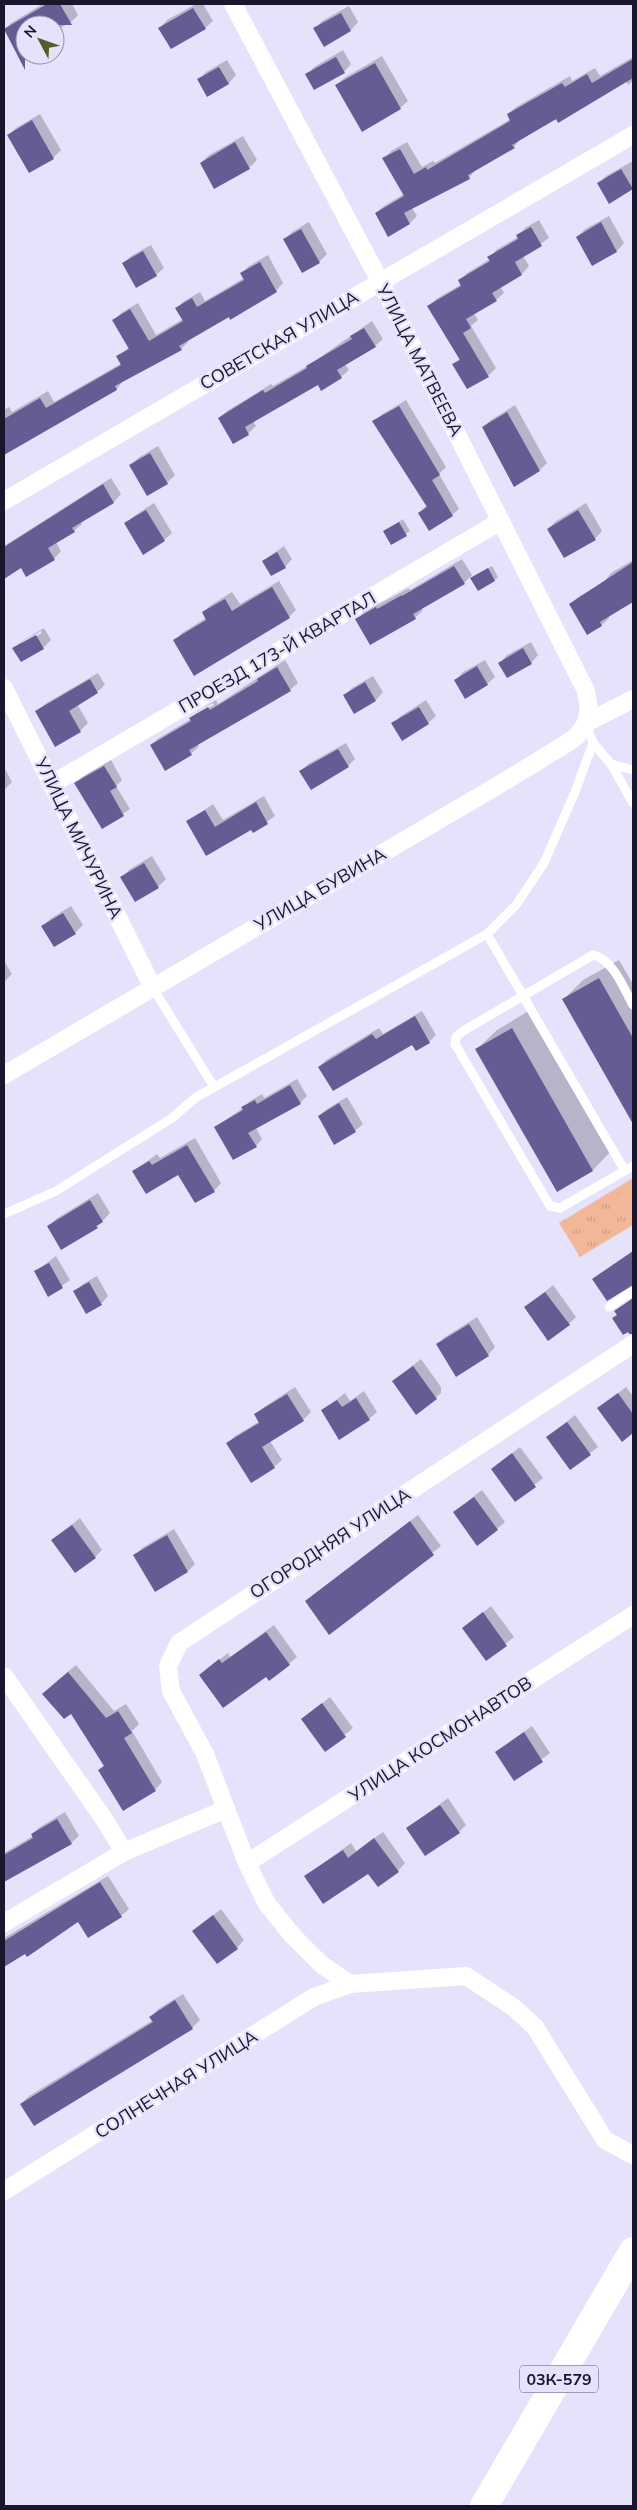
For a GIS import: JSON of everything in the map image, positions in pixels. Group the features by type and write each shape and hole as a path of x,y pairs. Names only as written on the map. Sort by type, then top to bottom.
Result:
{"main road":[{"name":"03К-579","path":"484,2506 633,2251"}],"street":[{"name":"УЛИЦА МАТВЕЕВА","path":"232,4 380,280 586,691 589,708 586,723"},
{"name":"СОВЕТСКАЯ УЛИЦА","path":"4,501 380,280 633,135"},
{"name":"ПРОЕЗД 173-Й КВАРТАЛ","path":"52,784 501,521"},
{"name":"УЛИЦА МИЧУРИНА","path":"4,688 153,988"},
{"name":"УЛИЦА БУВИНА","path":"4,1075 564,745 576,736 586,723 633,699"},
{"name":"ОГОРОДНЯЯ УЛИЦА","path":"350,1984 322,1966 293,1936 267,1904 247,1863 205,1754 171,1691 168,1666 178,1643 633,1344"},
{"name":"УЛИЦА КОСМОНАВТОВ","path":"247,1863 633,1615"},
{"path":"4,1676 104,1819 124,1852"},
{"path":"4,1923 124,1852 226,1810"},
{"name":"СОЛНЕЧНАЯ УЛИЦА","path":"4,2191 314,1997 350,1984 466,1976 513,2008 536,2027 605,2140 633,2155"}],"lane":[{"path":"586,723 593,743 611,764 633,803"},
{"path":"4,1214 56,1191 172,1118 196,1098 214,1087 487,934 516,905 544,863 576,792 593,743"},
{"path":"611,764 633,770"},
{"path":"487,934 625,1171"},
{"path":"633,1005 607,962 594,955 463,1031 456,1037 455,1044 550,1206 560,1208 633,1166"},
{"path":"153,988 214,1087"},
{"path":"609,1307 633,1291"}],"green space":[{"path":"633,1178 633,1219 615,1189"},
{"path":"615,1189 633,1219 633,1225 580,1257 559,1223"}],"building":[{"path":"47,4 60,4 72,25 65,25 65,15 28,15"},
{"path":"193,8 206,29 171,49 158,28"},
{"path":"341,13 351,31 324,47 313,28"},
{"path":"15,23 15,50 4,29"},
{"path":"336,57 345,73 314,90 305,74"},
{"path":"633,59 633,78 558,123 556,119 512,145 515,148 468,175 470,179 404,213 410,224 388,237 375,213 404,196 382,158 400,149 414,174 426,167 427,170 510,121 507,114 562,83 565,87 587,74 592,83"},
{"path":"375,63 401,109 362,132 335,85"},
{"path":"219,67 229,84 207,97 197,79"},
{"path":"32,120 54,159 29,173 7,135"},
{"path":"235,142 250,169 214,189 200,163"},
{"path":"621,169 633,189 609,204 597,183"},
{"path":"601,222 617,252 592,266 576,237"},
{"path":"531,227 542,246 515,262 522,275 492,293 497,301 466,319 471,328 463,333 489,377 467,389 452,364 460,360 427,306 461,286 458,280 490,261 487,257 518,239 516,235"},
{"path":"301,229 320,263 302,273 283,239"},
{"path":"143,251 157,276 136,288 122,263"},
{"path":"260,262 277,292 230,320 229,317 179,346 182,350 115,386 117,390 4,455 4,419 40,398 46,408 121,365 116,356 129,349 112,320 130,309 149,341 183,321 175,308 192,298 197,307 244,280 240,273"},
{"path":"364,328 376,347 337,370 342,378 321,391 318,385 245,427 249,435 233,444 218,418 263,390 265,393 307,368 306,366 352,339 350,336"},
{"path":"399,406 440,475 432,480 453,516 429,531 418,513 427,507 372,421"},
{"path":"507,412 540,471 514,487 482,427"},
{"path":"150,453 168,484 147,496 129,465"},
{"path":"103,484 114,503 72,528 75,532 48,548 55,560 26,577 21,568 4,579 4,547"},
{"path":"146,510 165,541 143,555 124,523"},
{"path":"578,510 596,540 564,558 547,529"},
{"path":"399,522 407,536 391,545 383,531"},
{"path":"277,552 286,568 271,576 262,561"},
{"path":"633,562 633,602 600,622 602,626 587,635 569,604"},
{"path":"454,566 465,584 413,614 416,619 370,645 355,619 376,607 377,609 402,596"},
{"path":"488,568 495,581 478,591 470,578"},
{"path":"272,587 290,618 194,676 173,640 206,620 202,612 225,599 232,611"},
{"path":"36,635 44,649 21,662 12,648"},
{"path":"523,648 532,664 507,678 498,663"},
{"path":"477,666 488,685 465,699 454,680"},
{"path":"277,667 291,691 189,750 192,755 165,771 150,745 191,721 189,718 208,707 210,710 258,681 257,679"},
{"path":"90,679 98,693 69,711 81,732 55,747 35,711"},
{"path":"365,682 376,701 354,714 343,695"},
{"path":"419,707 429,724 402,741 391,723"},
{"path":"338,749 349,767 311,790 299,771"},
{"path":"104,766 117,787 110,791 124,816 102,829 74,783"},
{"path":"256,802 268,824 253,833 251,830 206,856 186,821 205,810 215,827"},
{"path":"144,863 159,888 135,902 120,877"},
{"path":"63,913 76,934 54,947 41,926"},
{"path":"599,978 633,1038 633,1124 562,999"},
{"path":"415,1016 430,1043 416,1051 412,1045 333,1091 318,1067 372,1034 376,1039"},
{"path":"512,1028 593,1171 557,1192 475,1049"},
{"path":"290,1085 301,1104 248,1133 257,1147 233,1160 214,1127 243,1110 241,1107 255,1100 257,1104"},
{"path":"339,1103 356,1132 334,1145 318,1116"},
{"path":"187,1145 215,1192 195,1203 178,1175 146,1194 132,1171 149,1161 152,1165"},
{"path":"90,1200 103,1222 96,1226 98,1228 61,1250 47,1226"},
{"path":"633,1251 633,1285 607,1301 592,1279"},
{"path":"49,1263 63,1288 48,1297 34,1271"},
{"path":"89,1282 102,1305 86,1314 73,1291"},
{"path":"545,1292 570,1325 548,1341 524,1307"},
{"path":"633,1298 633,1334 628,1332 623,1335 612,1318 617,1315 614,1311"},
{"path":"469,1324 489,1356 456,1377 436,1344"},
{"path":"413,1366 437,1399 416,1415 392,1381"},
{"path":"618,1393 633,1414 633,1433 622,1442 597,1408"},
{"path":"287,1394 304,1421 262,1447 275,1468 251,1483 226,1443 259,1423 254,1414"},
{"path":"356,1398 370,1420 339,1440 321,1410 337,1400 342,1407"},
{"path":"567,1422 591,1455 570,1470 546,1437"},
{"path":"512,1453 536,1487 515,1502 491,1469"},
{"path":"474,1497 498,1530 477,1546 453,1512"},
{"path":"410,1521 434,1555 329,1635 305,1601"},
{"path":"72,1525 96,1558 75,1573 51,1540"},
{"path":"167,1535 188,1572 155,1592 133,1555"},
{"path":"483,1612 507,1646 486,1661 462,1628"},
{"path":"266,1632 290,1665 269,1681 266,1677 223,1708 199,1675 219,1659 222,1663"},
{"path":"68,1672 106,1718 118,1711 132,1733 124,1738 156,1791 123,1811 98,1770 104,1766 71,1714 64,1719 42,1694"},
{"path":"322,1703 346,1737 325,1752 301,1719"},
{"path":"524,1732 543,1762 514,1781 495,1752"},
{"path":"440,1805 460,1833 425,1856 406,1828"},
{"path":"57,1819 72,1844 4,1882 4,1855 33,1838 31,1834"},
{"path":"374,1838 399,1872 378,1887 368,1874 323,1904 304,1876 343,1850 348,1858"},
{"path":"100,1882 122,1917 88,1938 78,1922 27,1957 25,1954 4,1967 4,1941"},
{"path":"213,1915 238,1949 217,1964 192,1931"},
{"path":"175,2000 193,2029 34,2126 20,2104 153,2022 149,2017"}]}
